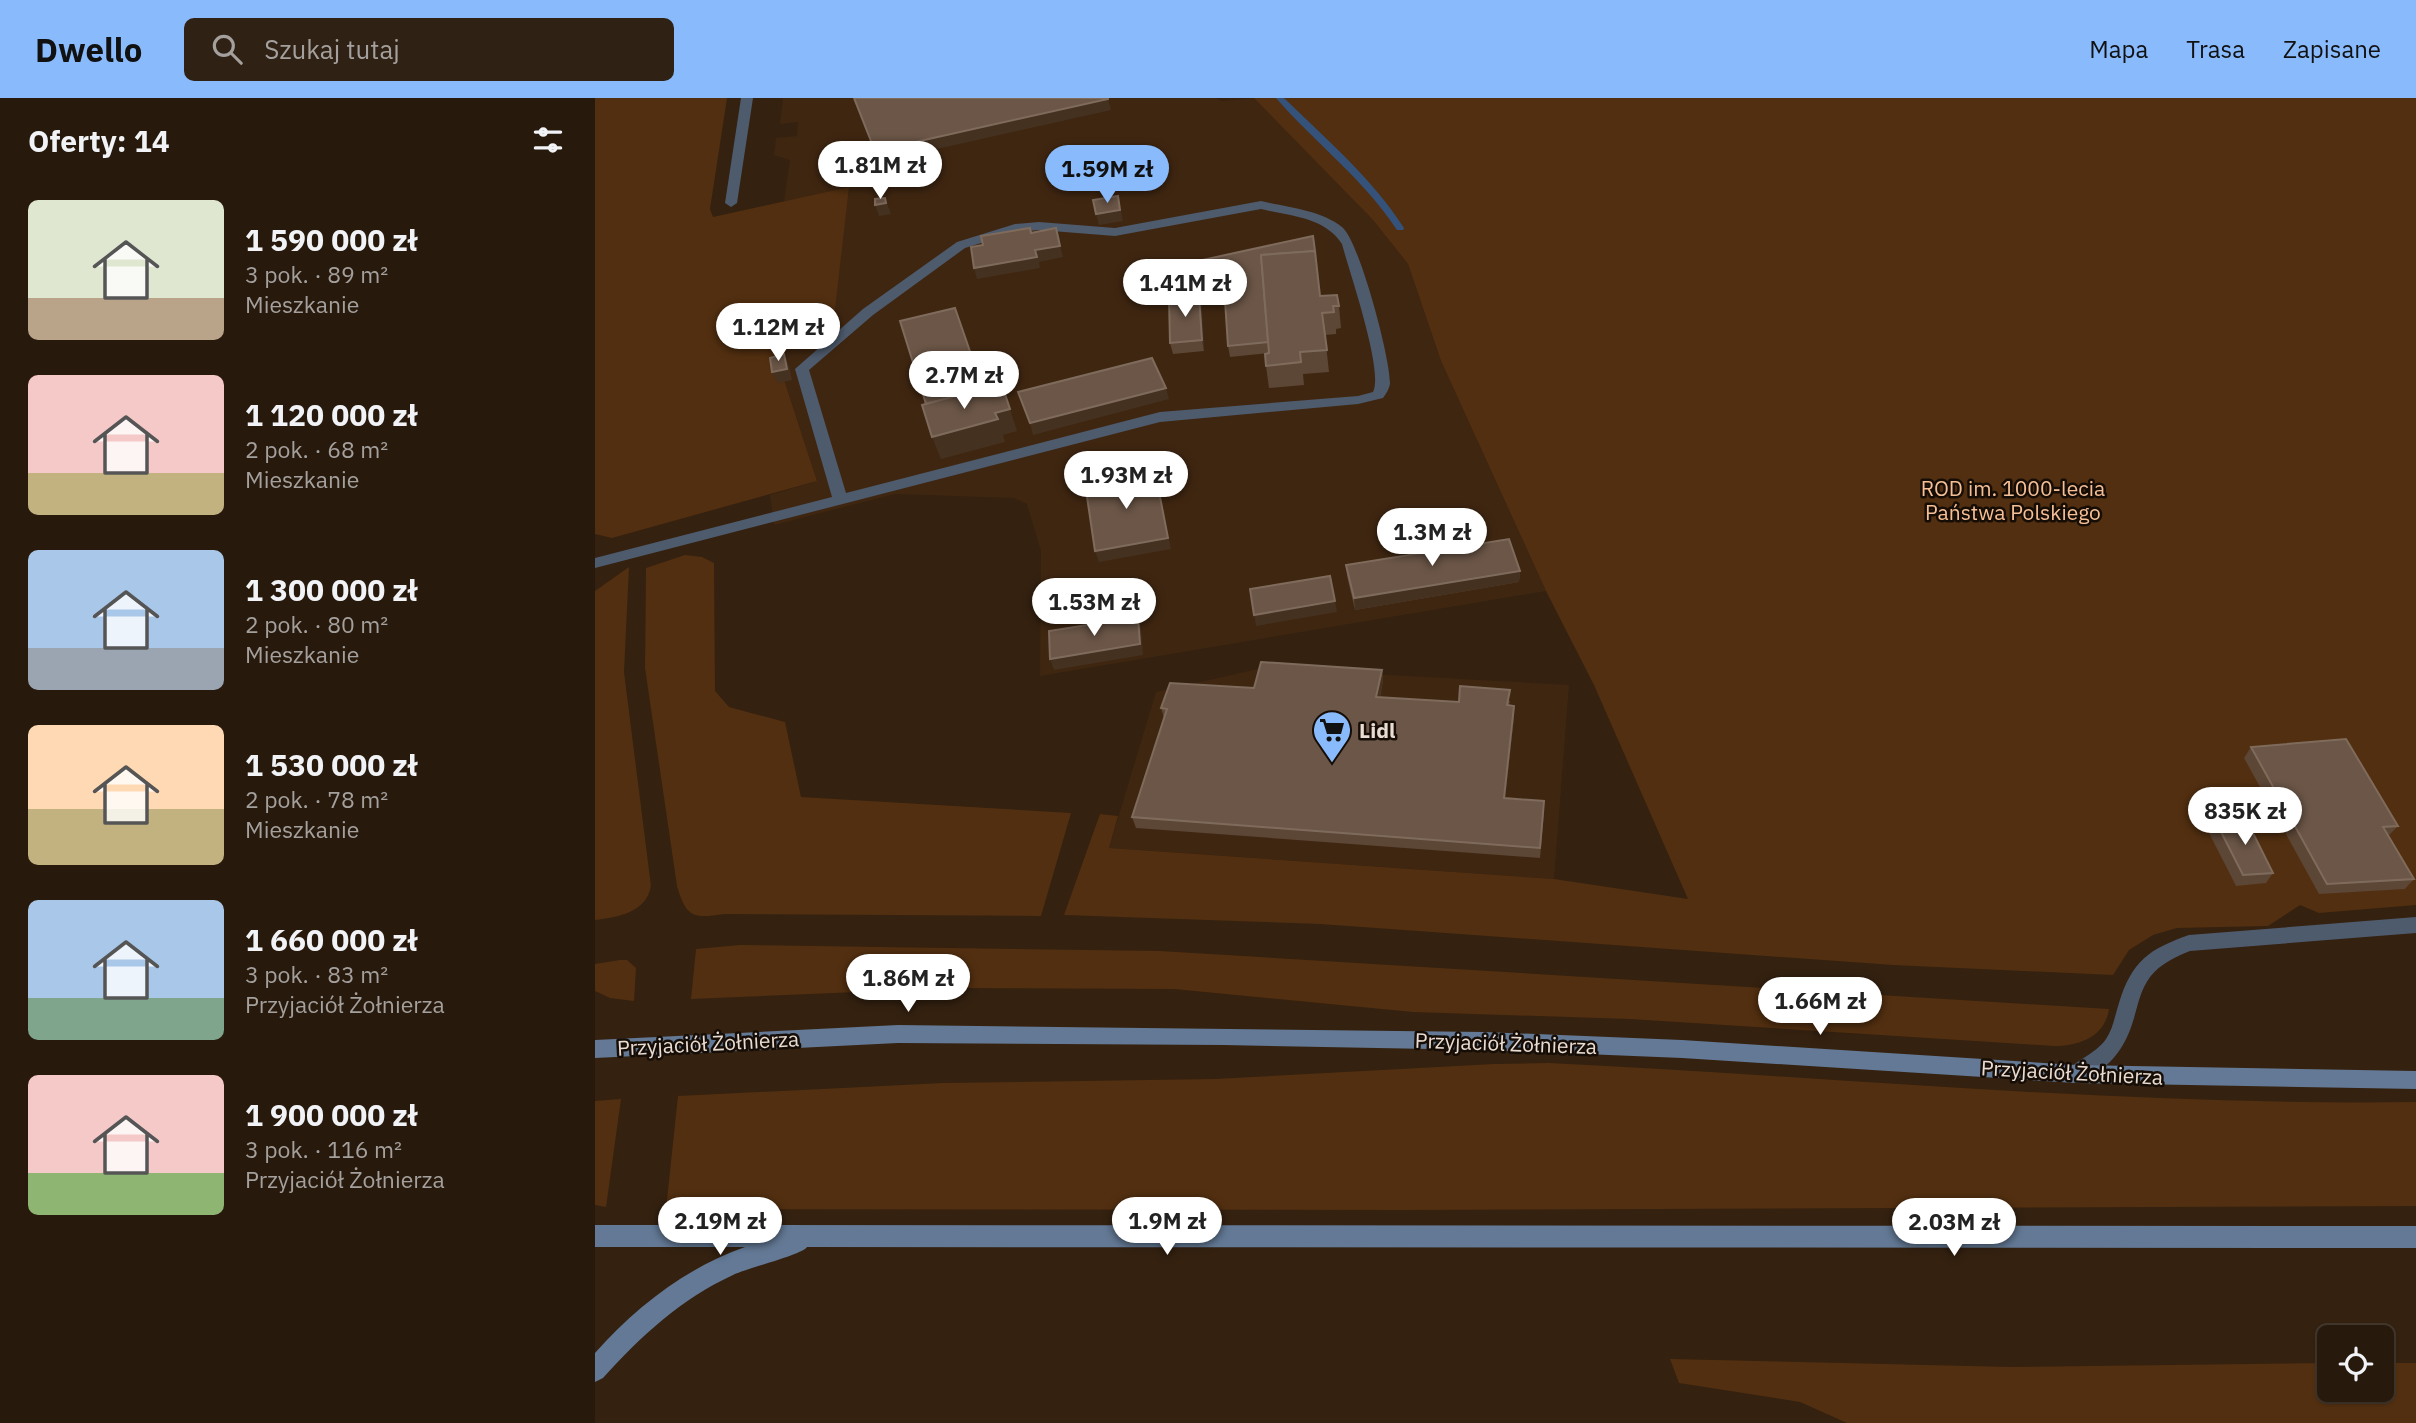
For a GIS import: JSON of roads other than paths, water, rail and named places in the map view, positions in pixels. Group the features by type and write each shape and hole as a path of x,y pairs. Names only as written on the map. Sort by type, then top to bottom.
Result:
{"street":[{"name":"Przyjaciół Żołnierza","path":"595,1049 898,1034 1223,1036 1484,1041 1682,1049 2076,1074 2416,1080"},
{"path":"595,1370 645,1317 718,1267 759,1251 843,1235"},
{"path":"595,1236 2416,1237"}],"lane":[{"path":"731,203 747,98"},
{"path":"595,563 840,500 1160,417 1358,400 1378,395 1383,386 1378,347 1348,244 1339,230 1320,219 1261,205 1243,206 1115,232 1039,226 1015,228 961,245 868,313 802,369 840,500"},
{"path":"2076,1074 2104,1059 2116,1043 2134,984 2144,968 2157,955 2171,947 2189,943 2416,925"}],"waterway":[{"path":"1280,98 1360,177 1400,228"}],"place":[{"name":"Lidl","path":"1332,764"}],"park label":[{"name":"ROD im. 1000-lecia Państwa Polskiego","path":"2013,500"}]}
